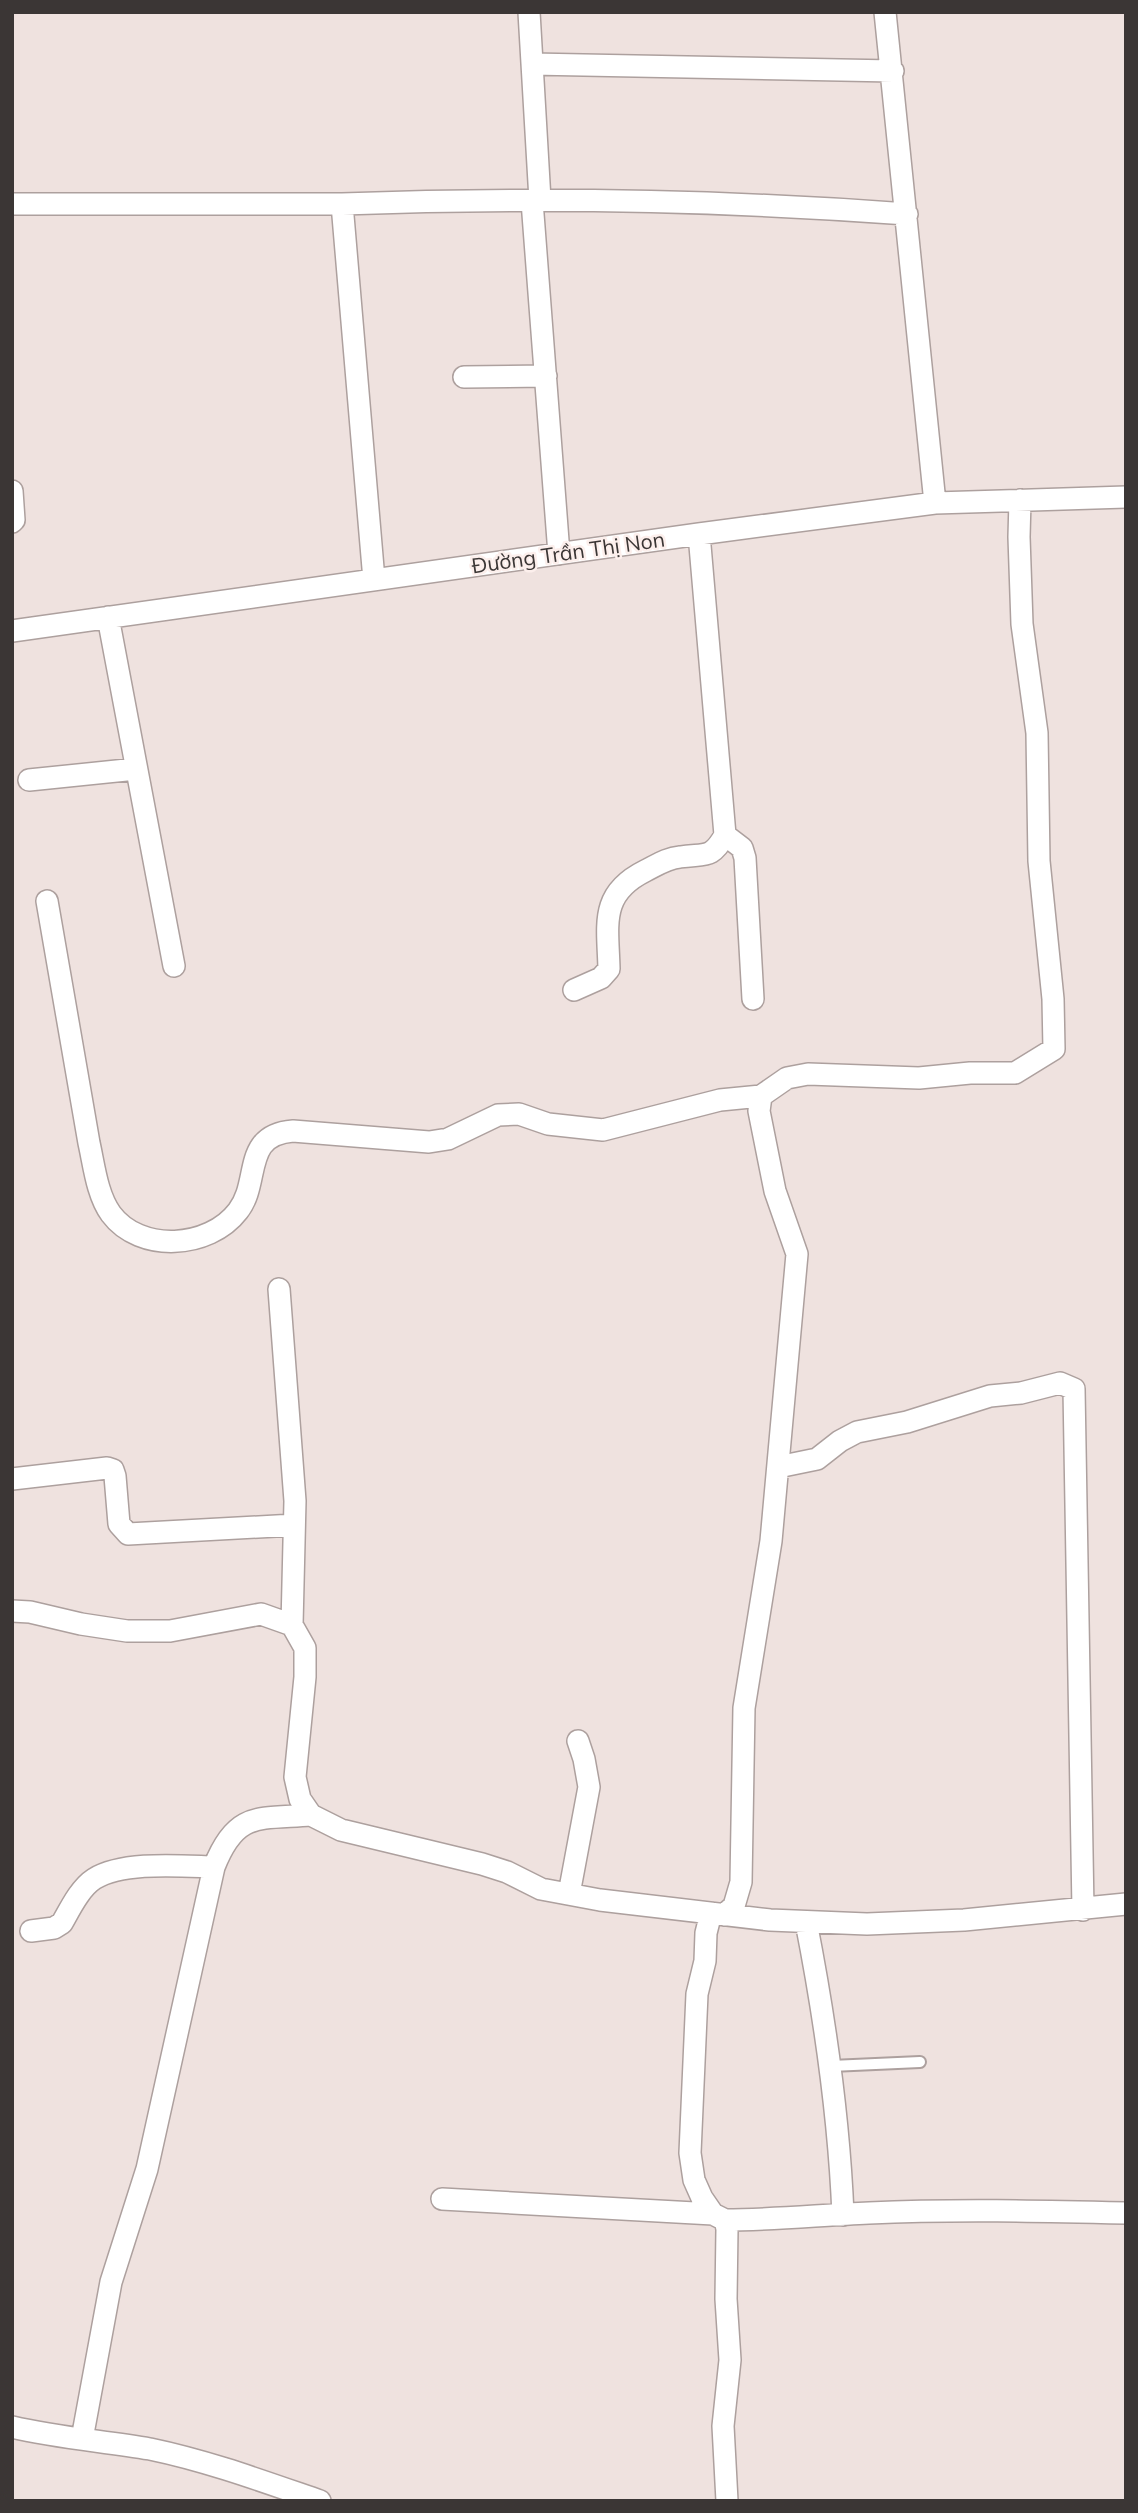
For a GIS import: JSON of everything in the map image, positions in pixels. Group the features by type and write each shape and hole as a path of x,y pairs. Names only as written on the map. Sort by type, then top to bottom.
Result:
{"street":[{"path":"529,12 536,201 559,554"},
{"path":"885,12 935,503"},
{"path":"532,64 893,72"},
{"path":"12,204 536,201 780,205 907,214"},
{"path":"342,204 374,580"},
{"path":"464,377 546,376"},
{"path":"12,491 15,520 12,522"},
{"name":"Đường Trần Thị Non","path":"12,631 935,503 1126,497"},
{"path":"47,901 97,1181 110,1213 126,1231 144,1239 165,1242 191,1239 222,1227 240,1210 256,1154 265,1142 279,1132 429,1142 448,1139 498,1115 519,1114 548,1124 603,1130 720,1100 761,1096 787,1078 808,1074 919,1077 1015,1073 1054,1049 1053,999 1039,861 1037,733 1022,624 1020,499"},
{"path":"574,990 601,978 609,969 607,922 615,894 634,876 666,860 681,856 706,856 717,848 725,835 699,534"},
{"path":"108,617 174,966"},
{"path":"29,780 136,769"},
{"path":"725,835 743,848 745,858 753,999"},
{"path":"727,2501 723,2426 730,2360 719,2217 694,2180 690,2153 697,1994 705,1961 706,1933 717,1914 734,1906 741,1882 744,1708 762,1604 778,1467 797,1254 775,1191 758,1111 761,1096"},
{"path":"279,1289 295,1501 292,1625 305,1648 305,1677 295,1777 300,1800 311,1815 341,1830 508,1872 541,1889 717,1914 867,1924 964,1920 1126,1904"},
{"path":"778,1467 817,1459 857,1432 907,1422 990,1396 1021,1393 1060,1383 1074,1389 1083,1910"},
{"path":"12,1479 107,1468 113,1470 119,1524 128,1534 295,1525"},
{"path":"12,1611 127,1631 170,1631 261,1614 292,1625"},
{"path":"569,1894 589,1787 578,1741"},
{"path":"82,2439 111,2282 147,2169 214,1867 232,1831 251,1820 311,1815"},
{"path":"31,1931 54,1928 62,1923 92,1880 104,1874 127,1869 168,1866 214,1867"},
{"path":"806,1922 831,2066 840,2137 844,2215"},
{"path":"442,2199 779,2220 933,2211 1126,2213"},
{"path":"12,2427 152,2450 253,2478 320,2501"}],"lane":[{"path":"831,2066 920,2062"}]}
